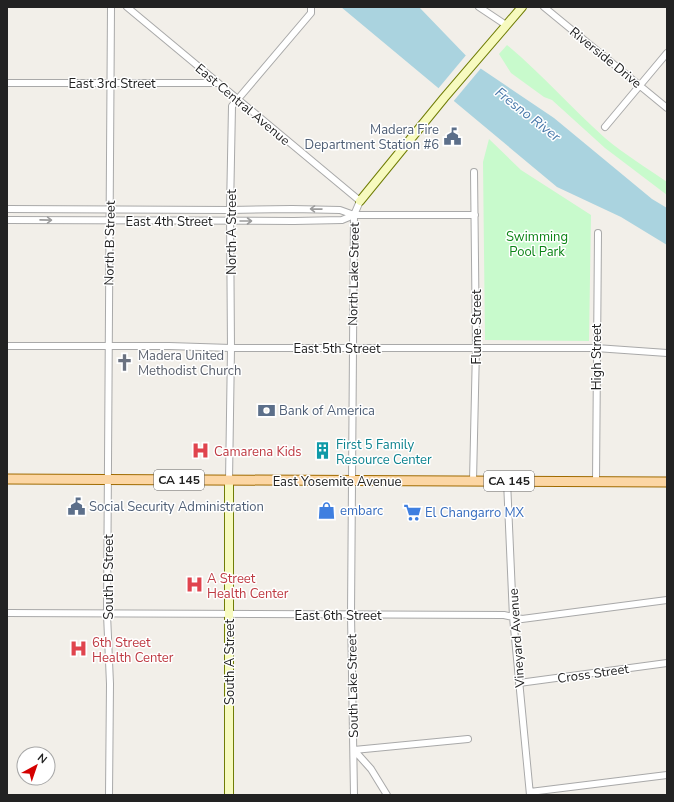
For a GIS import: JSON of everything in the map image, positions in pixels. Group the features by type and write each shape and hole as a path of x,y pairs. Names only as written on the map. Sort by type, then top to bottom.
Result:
{"main road":[{"name":"East Yosemite Avenue","path":"7,479 667,482"}],"street":[{"name":"North B Street","path":"108,479 111,7"},
{"name":"East Central Avenue","path":"127,7 360,201"},
{"path":"479,7 506,25"},
{"name":"North Lake Street","path":"351,480 354,215 360,201 444,98 522,7"},
{"name":"Riverside Drive","path":"544,7 667,108"},
{"name":"North A Street","path":"229,481 232,106 311,10"},
{"path":"605,127 667,53"},
{"name":"East 3rd Street","path":"7,83 217,83"},
{"name":"Flume Street","path":"473,481 476,348 476,215 474,172"},
{"name":"East 4th Street","path":"7,209 292,209 340,210 354,215 476,215"},
{"name":"East 4th Street","path":"7,220 342,220 354,215"},
{"name":"High Street","path":"596,482 598,233"},
{"name":"East 5th Street","path":"7,346 231,348 596,348 667,353"},
{"name":"South B Street","path":"108,479 107,614 110,684 109,795"},
{"name":"South Lake Street","path":"351,480 351,614 354,795"},
{"name":"South A Street","path":"229,481 229,795"},
{"name":"Vineyard Avenue","path":"507,481 513,617 530,793"},
{"name":"East 6th Street","path":"7,613 504,615 532,618 667,600"},
{"name":"Cross Street","path":"519,683 667,663"},
{"path":"354,750 468,739"},
{"path":"354,750 371,769 387,795"},
{"path":"530,793 667,775"}],"green space":[{"path":"507,45 605,138 667,182 667,195 605,148 552,100 544,97 511,73 499,54"},
{"name":"Swimming Pool Park","path":"489,139 521,170 591,215 589,341 485,340 483,162"}],"water":[{"name":"Fresno River","path":"341,7 419,7 474,64 554,118 652,199 667,208 667,245 621,217 557,187"}],"pier":[{"path":"467,54 482,67 452,103 437,90"}],"place":[{"name":"Madera Fire Department Station #6","path":"452,136"},
{"name":"Madera United Methodist Church","path":"125,362"},
{"name":"Bank of America","path":"266,410"},
{"name":"Camarena Kids","path":"201,451"},
{"name":"First 5 Family Resource Center","path":"323,451"},
{"name":"Social Security Administration","path":"76,506"},
{"name":"embarc","path":"327,510"},
{"name":"El Changarro MX","path":"412,512"},
{"name":"A Street Health Center","path":"194,585"},
{"name":"6th Street Health Center","path":"79,649"}]}
